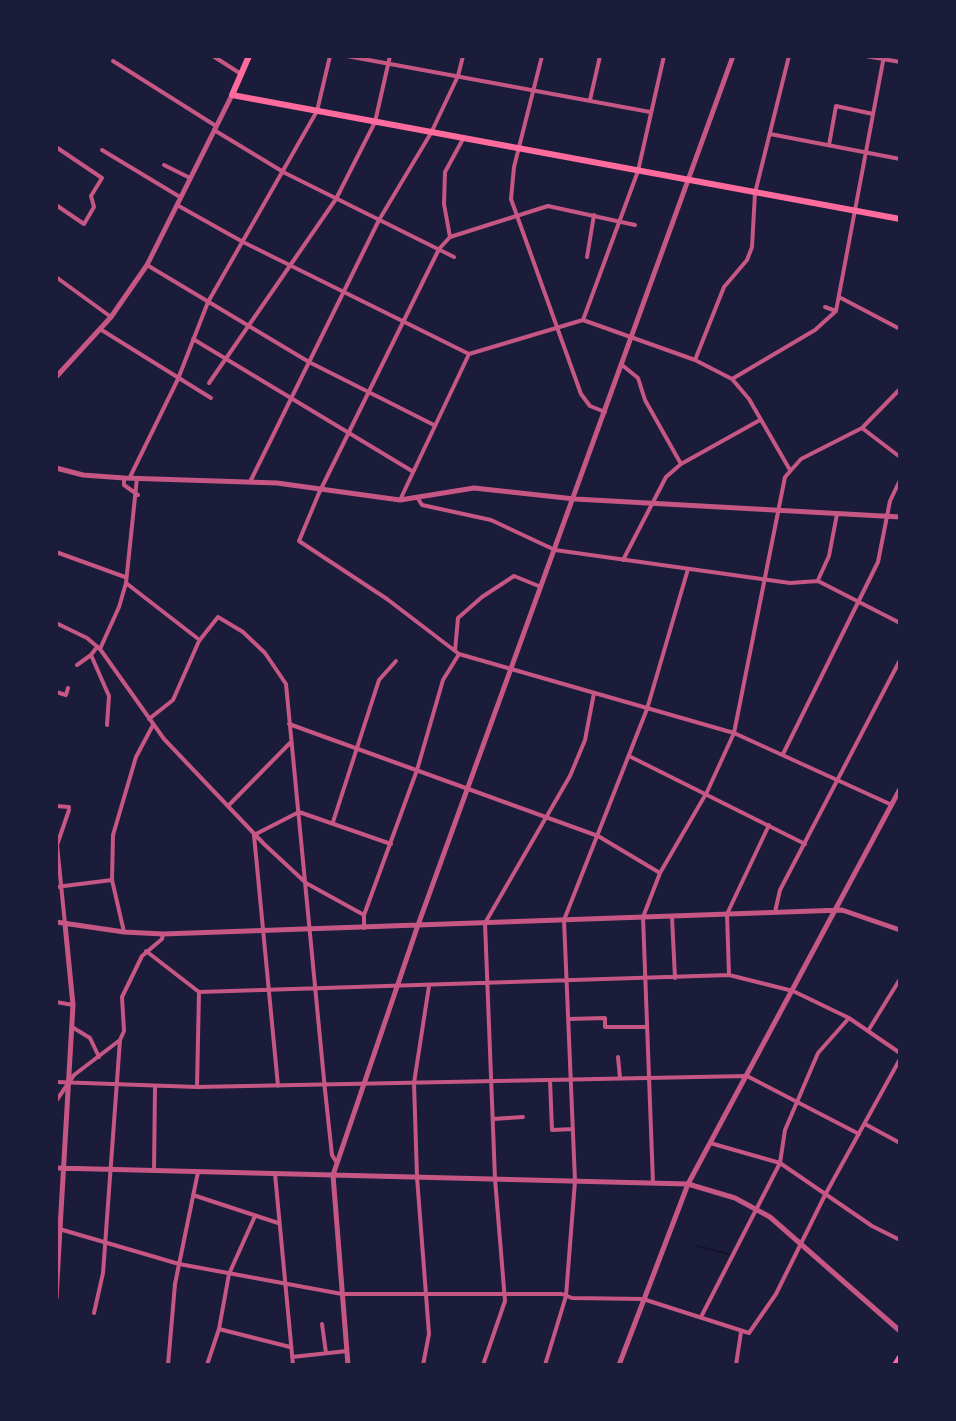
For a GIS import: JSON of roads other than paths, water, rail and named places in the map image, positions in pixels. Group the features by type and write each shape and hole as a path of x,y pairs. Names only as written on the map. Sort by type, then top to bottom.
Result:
{"main road":[{"path":"249,56 232,95 900,219"},
{"path":"895,1365 900,1357"}],"street":[{"path":"213,56 241,74"},
{"path":"138,495 128,490 130,478 178,379 208,302 285,173 317,111 330,56"},
{"path":"347,56 650,112"},
{"path":"209,383 336,199 375,122 390,56"},
{"path":"250,482 379,220 431,133 458,76 463,56"},
{"path":"542,56 510,186 515,214 581,394 590,406 605,412"},
{"path":"590,100 600,56"},
{"path":"583,320 638,171 664,56"},
{"path":"348,1365 333,1175 418,925 575,499 733,56"},
{"path":"695,360 724,287 747,260 752,247 755,193 789,56"},
{"path":"866,56 900,62"},
{"path":"732,379 815,330 836,311 841,298 884,58"},
{"path":"113,61 285,173 454,257"},
{"path":"56,377 111,317 147,265 232,95"},
{"path":"829,145 836,106 873,114"},
{"path":"770,134 900,159"},
{"path":"450,237 444,204 445,172 463,139"},
{"path":"56,147 102,178 91,196 94,207 84,224 56,205"},
{"path":"102,150 180,197"},
{"path":"164,165 190,178"},
{"path":"177,205 243,242 469,354 583,320 695,360 732,379 749,399 790,470"},
{"path":"635,225 620,219 548,206 450,237 439,249 321,489 299,541 369,586 457,652 734,733 892,805"},
{"path":"587,257 594,215"},
{"path":"147,265 309,362 434,425"},
{"path":"56,277 111,317"},
{"path":"841,298 900,329"},
{"path":"825,307 836,311"},
{"path":"100,329 211,398"},
{"path":"193,339 412,471"},
{"path":"400,500 469,354"},
{"path":"622,365 638,378 645,400 681,464"},
{"path":"653,1183 643,917 660,873 707,792 734,733 780,491 790,470 801,459 862,428 900,389"},
{"path":"623,560 666,477 681,464 760,420"},
{"path":"862,428 900,457"},
{"path":"56,468 83,475 250,482 400,500 474,488 575,499 900,517"},
{"path":"77,665 98,648 119,607 138,495 130,478"},
{"path":"783,754 878,562 887,517 900,480"},
{"path":"417,496 422,505 491,520 555,550 762,580 790,583 818,581 900,623"},
{"path":"818,581 832,547 837,514"},
{"path":"56,552 126,580 197,638"},
{"path":"545,1365 566,1296 575,1181 564,920 647,709 688,569"},
{"path":"364,928 364,915 417,770 443,680 457,652 458,618 514,576 541,587"},
{"path":"149,719 173,700 195,650 218,617 243,632 279,668 286,684 332,1155 337,1163"},
{"path":"56,623 98,648 153,725 254,835 306,883 364,915"},
{"path":"91,655 109,696 107,725"},
{"path":"775,912 780,890 900,660"},
{"path":"333,822 379,680 396,661"},
{"path":"56,692 66,695 68,688"},
{"path":"483,1365 504,1308 495,1179 485,923 547,818 585,740 594,693"},
{"path":"289,724 598,836 660,873"},
{"path":"124,932 112,880 113,835 136,757 153,725"},
{"path":"227,806 290,743"},
{"path":"629,756 707,792 805,844"},
{"path":"619,1365 688,1184 900,789"},
{"path":"56,806 69,808 57,845 58,887 73,1005 56,1298"},
{"path":"254,835 299,812 391,844"},
{"path":"729,975 727,914 769,825"},
{"path":"254,835 278,1086"},
{"path":"58,887 112,880"},
{"path":"56,922 163,934 847,911 900,930"},
{"path":"672,916 675,978"},
{"path":"94,1313 103,1273 116,1085 120,1040 124,1031 122,997 146,951 162,939 163,934"},
{"path":"58,1229 179,1264 342,1294 643,1299 749,1333 776,1294 900,1056 849,1018 793,991 729,975 199,992 146,951"},
{"path":"868,1031 900,979"},
{"path":"423,1365 429,1334 417,1177 414,1083 429,985"},
{"path":"197,1087 199,992"},
{"path":"56,1002 73,1005"},
{"path":"569,1019 605,1018 605,1027 647,1027"},
{"path":"701,1318 780,1163 785,1130 818,1053 849,1018"},
{"path":"72,1027 90,1038 100,1058"},
{"path":"56,1101 68,1084 120,1040"},
{"path":"618,1057 620,1078"},
{"path":"56,1082 197,1087 747,1076 859,1135"},
{"path":"550,1080 552,1130 573,1129"},
{"path":"154,1171 155,1087"},
{"path":"493,1119 523,1117"},
{"path":"865,1124 900,1143"},
{"path":"710,1143 780,1163 825,1195 900,1240"},
{"path":"56,1168 688,1184 719,1192 756,1208 803,1242 900,1331"},
{"path":"168,1365 179,1264 198,1172"},
{"path":"275,1174 293,1365"},
{"path":"193,1195 279,1223"},
{"path":"207,1365 219,1329 229,1274 255,1216"},
{"path":"322,1324 326,1353"},
{"path":"219,1329 291,1347"},
{"path":"736,1365 741,1332"},
{"path":"292,1357 347,1351"}],"waterway":[{"path":"696,1246 729,1254"}]}
